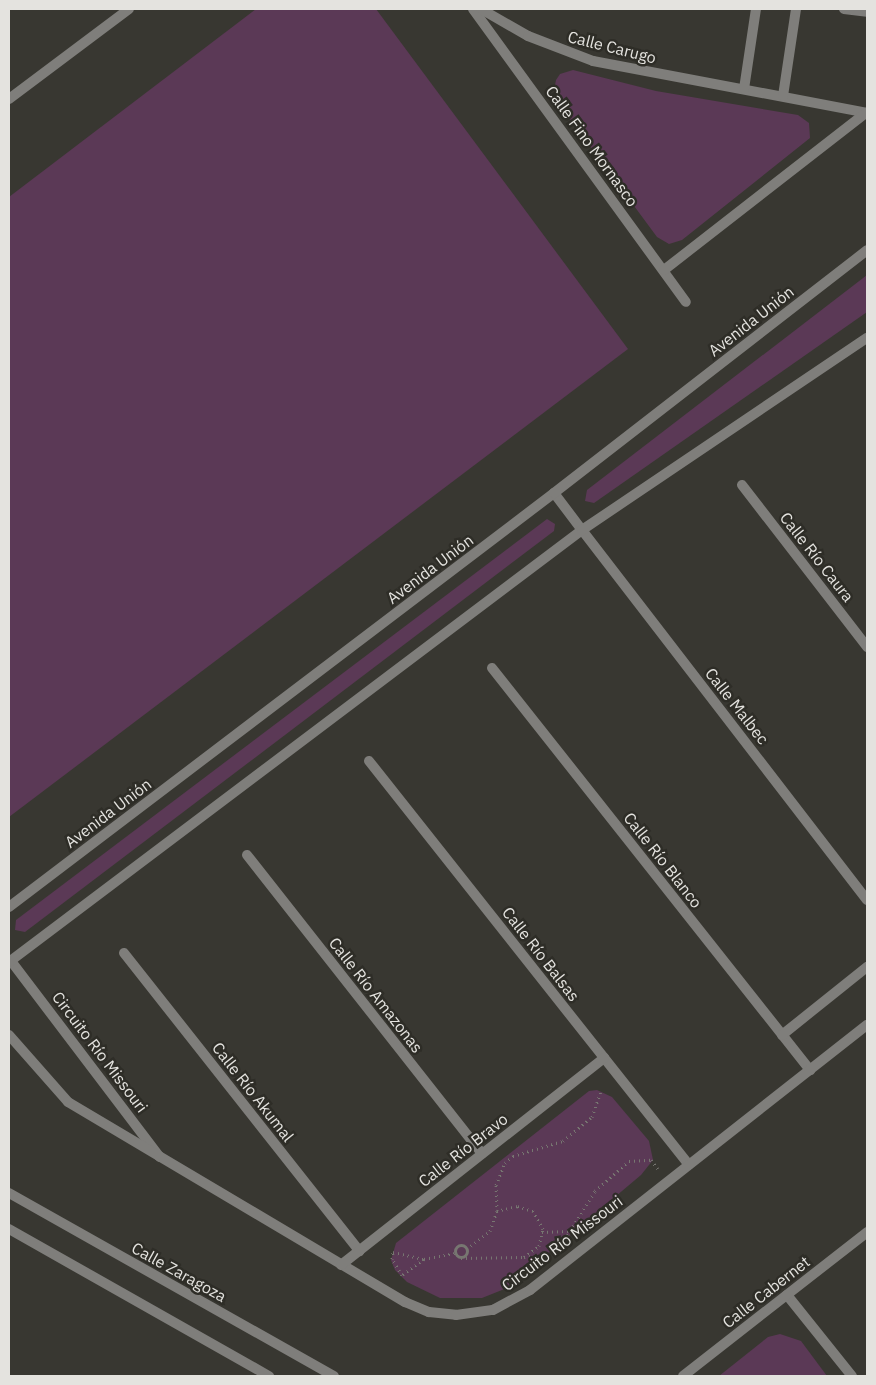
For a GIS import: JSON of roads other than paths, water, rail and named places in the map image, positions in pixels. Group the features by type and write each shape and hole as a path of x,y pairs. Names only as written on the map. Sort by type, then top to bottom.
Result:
{"street":[{"path":"9,99 129,9"},
{"name":"Calle Fino Mornasco","path":"473,9 686,302"},
{"name":"Calle Carugo","path":"480,9 528,36 593,61 867,113"},
{"path":"744,89 756,9"},
{"path":"783,96 796,9"},
{"path":"844,9 867,12"},
{"path":"664,270 867,113"},
{"name":"Avenida Unión","path":"9,908 554,493 867,250"},
{"path":"10,960 582,530 867,338"},
{"name":"Calle Río Caura","path":"742,485 867,647"},
{"name":"Calle Malbec","path":"554,493 867,900"},
{"name":"Calle Río Blanco","path":"492,668 810,1070"},
{"name":"Calle Río Balsas","path":"369,761 689,1166"},
{"name":"Calle Río Amazonas","path":"247,855 482,1154"},
{"name":"Calle Río Akumal","path":"124,952 359,1251"},
{"name":"Circuito Río Missouri","path":"10,960 164,1162"},
{"path":"782,1035 867,968"},
{"name":"Circuito Río Missouri","path":"9,1035 62,1098 164,1162 419,1309 456,1315 483,1313 512,1301 536,1285 867,1025"},
{"name":"Calle Río Bravo","path":"341,1265 604,1058"},
{"name":"Calle Zaragoza","path":"9,1193 334,1376"},
{"path":"9,1229 269,1376"},
{"name":"Calle Cabernet","path":"684,1376 867,1232"},
{"path":"788,1295 852,1376"}]}
